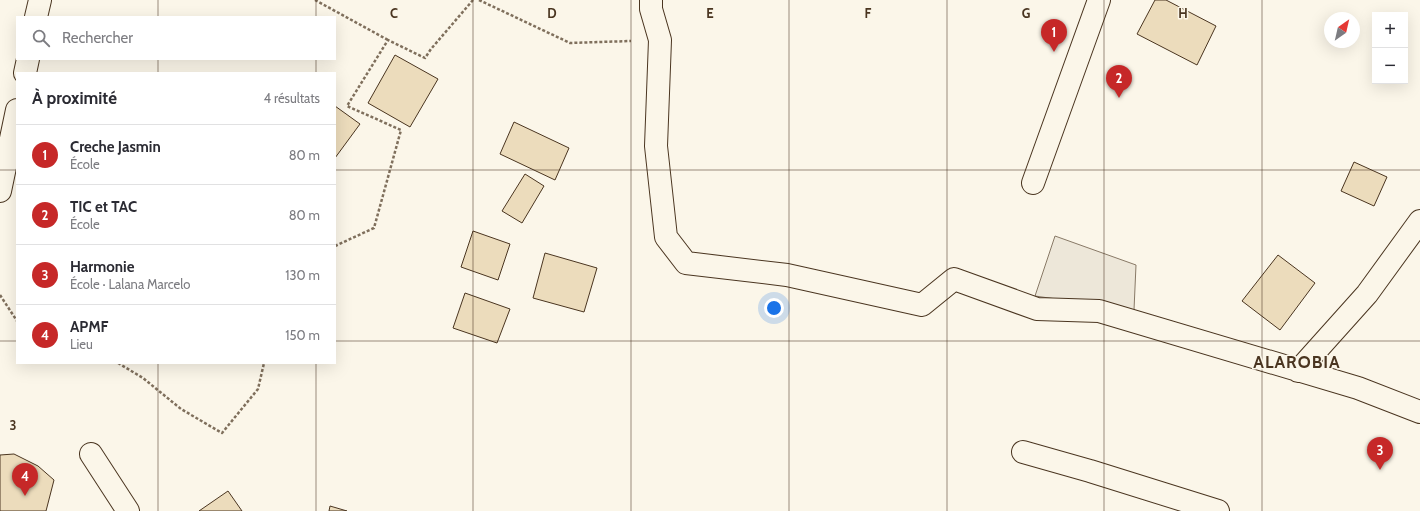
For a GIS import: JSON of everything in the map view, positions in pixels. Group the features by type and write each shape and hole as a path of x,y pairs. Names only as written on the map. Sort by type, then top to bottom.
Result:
{"street":[{"path":"36,16 40,0"},
{"path":"650,0 651,9 660,40 656,146 666,238 686,263 787,275 922,305 954,279 1037,308 1099,311 1358,388 1420,412"},
{"path":"1033,183 1099,0"},
{"path":"25,72 28,60"},
{"path":"0,191 16,115"},
{"path":"1298,371 1367,294 1420,221"},
{"path":"1023,452 1090,471 1218,511"},
{"path":"91,454 128,511"}],"path":[{"path":"315,0 388,40 425,58 473,0"},
{"path":"479,0 570,43 660,40"},
{"path":"336,246 374,228 401,130 347,106 388,40"},
{"path":"0,295 16,319"},
{"path":"120,364 143,378 181,409 222,433 258,389 264,364"}],"shaded area":[{"path":"1055,236 1136,265 1134,310 1035,296"}],"building":[{"path":"1155,0 1166,0 1216,26 1197,65 1137,34"},
{"path":"395,55 438,79 410,127 368,103"},
{"path":"336,107 360,124 336,157"},
{"path":"514,122 569,148 555,180 500,154"},
{"path":"1354,162 1387,177 1374,206 1341,191"},
{"path":"525,174 544,186 522,223 502,211"},
{"path":"473,231 510,244 498,280 461,267"},
{"path":"545,253 597,268 584,312 533,298"},
{"path":"1278,255 1315,283 1280,330 1242,301"},
{"path":"465,293 510,309 497,343 453,328"},
{"path":"14,454 38,466 54,480 46,511 0,511 0,455"},
{"path":"228,491 242,511 199,511"},
{"path":"330,506 347,511 329,511"}],"place":[{"name":"Creche Jasmin","path":"1054,52"},
{"name":"TIC et TAC","path":"1119,98"},
{"name":"Harmonie","path":"1380,470"},
{"name":"APMF","path":"25,496"}],"district":[{"name":"ALAROBIA","path":"1297,362"}]}
